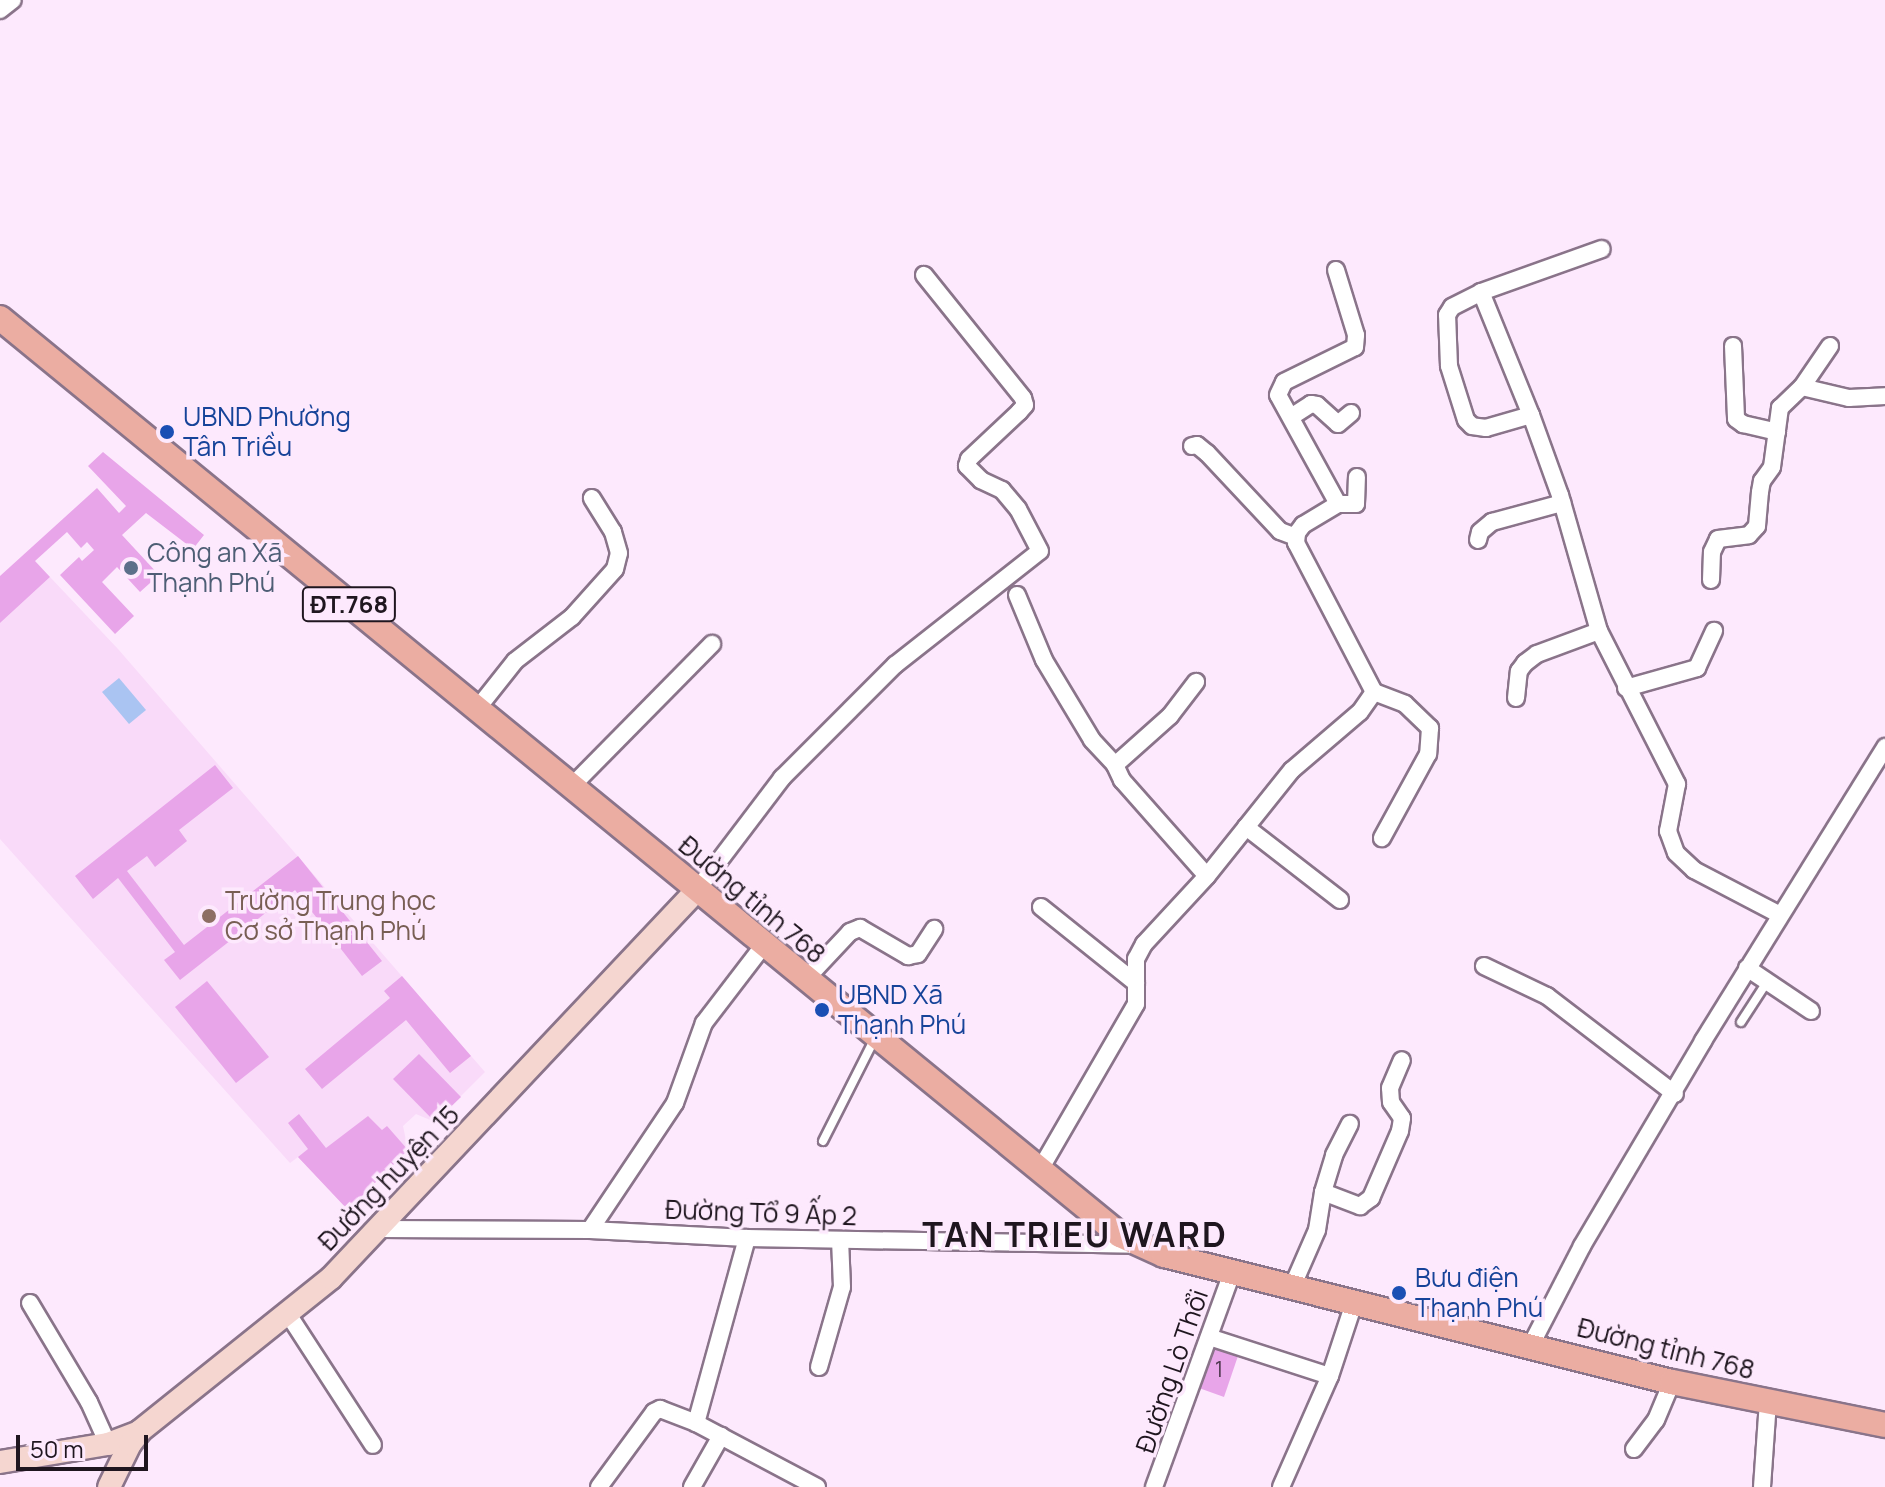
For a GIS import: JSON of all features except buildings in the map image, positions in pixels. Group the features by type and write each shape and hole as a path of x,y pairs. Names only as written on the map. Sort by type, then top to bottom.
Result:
{"main road":[{"name":"Đường tỉnh 768","path":"0,318 1104,1224 1164,1255 1355,1300 1672,1382 1885,1425"}],"street":[{"path":"0,10 13,0"},
{"path":"1531,415 1486,428 1472,426 1466,420 1451,374 1447,315 1452,307 1481,292 1602,249"},
{"path":"1336,270 1357,341 1350,352 1284,382 1278,395 1338,504"},
{"path":"697,890 782,778 895,665 1040,551 1018,509 1002,490 981,480 967,466 969,459 999,435 1025,405 1023,398 924,275"},
{"path":"1481,292 1531,415 1562,503 1599,631 1677,784 1668,831 1676,853 1694,870 1780,915"},
{"path":"1733,346 1736,419 1743,424 1777,432"},
{"path":"1711,580 1712,552 1718,539 1749,535 1757,526 1762,481 1772,467 1780,408 1802,387 1830,346"},
{"path":"1802,387 1849,398 1885,396"},
{"path":"1291,417 1311,404 1317,405 1338,424 1351,413"},
{"path":"1192,446 1207,453 1280,531 1296,537 1374,692 1405,704 1430,728 1428,754 1382,838"},
{"path":"1296,537 1307,522 1338,504 1356,504 1357,477"},
{"path":"477,709 515,661 572,617 615,569 619,553 613,532 592,498"},
{"path":"1478,540 1480,532 1492,522 1562,503"},
{"path":"1017,595 1052,673 1092,740 1115,765 1122,780 1207,876"},
{"path":"1516,698 1519,671 1525,663 1537,654 1599,631"},
{"path":"1626,688 1697,668 1714,631"},
{"path":"571,787 712,644"},
{"path":"1115,765 1170,716 1196,682"},
{"path":"1039,1171 1136,1004 1136,959 1144,944 1207,876 1292,770 1360,712 1374,692"},
{"path":"1531,1345 1582,1246 1747,968 1884,752"},
{"path":"1246,827 1340,900"},
{"name":"Đường huyện 15","path":"109,1487 130,1444 140,1431 288,1314 381,1229 697,890"},
{"path":"1041,907 1136,983"},
{"path":"805,980 850,932 860,928 908,956 918,954 934,929"},
{"path":"590,1230 675,1103 704,1023 763,946"},
{"path":"1484,966 1547,996 1675,1094"},
{"path":"1747,968 1811,1011"},
{"path":"1323,1192 1360,1206 1371,1198 1400,1131 1402,1118 1391,1102 1390,1088 1402,1060"},
{"path":"1293,1285 1317,1230 1323,1192 1334,1155 1350,1124"},
{"name":"Đường Tổ 9 Ấp 2","path":"381,1229 590,1230 747,1238 1140,1245"},
{"path":"696,1423 747,1238"},
{"path":"819,1367 842,1287 840,1240"},
{"name":"Đường Lò Thổi","path":"1154,1487 1233,1270"},
{"path":"1281,1487 1330,1376 1355,1300"},
{"path":"30,1303 89,1402 108,1444"},
{"path":"288,1314 373,1445"},
{"path":"1209,1337 1330,1376"},
{"path":"1634,1449 1645,1440 1672,1382"},
{"path":"1762,1487 1768,1402"},
{"path":"599,1487 654,1412 660,1409 696,1423 817,1487"},
{"path":"0,1462 108,1444 140,1431"},
{"path":"692,1487 721,1436"}],"lane":[{"path":"1741,1022 1767,981"},
{"path":"823,1141 875,1037"}],"shaded area":[{"name":"Trường Trung học Cơ sở Thạnh Phú","path":"50,577 118,649 485,1072 435,1122 416,1114 403,1126 408,1150 348,1210 298,1157 290,1163 0,839 0,623"}],"water":[{"path":"119,678 146,710 129,724 102,692"}],"place":[{"name":"UBND Phường Tân Triều","path":"167,432"},
{"name":"Công an Xã Thạnh Phú","path":"131,568"},
{"name":"Trường Trung học Cơ sở Thạnh Phú","path":"209,916"},
{"name":"UBND Xã Thạnh Phú","path":"822,1010"},
{"name":"Bưu điện Thạnh Phú","path":"1399,1293"}],"district":[{"name":"TAN TRIEU WARD","path":"1075,1235"}]}
